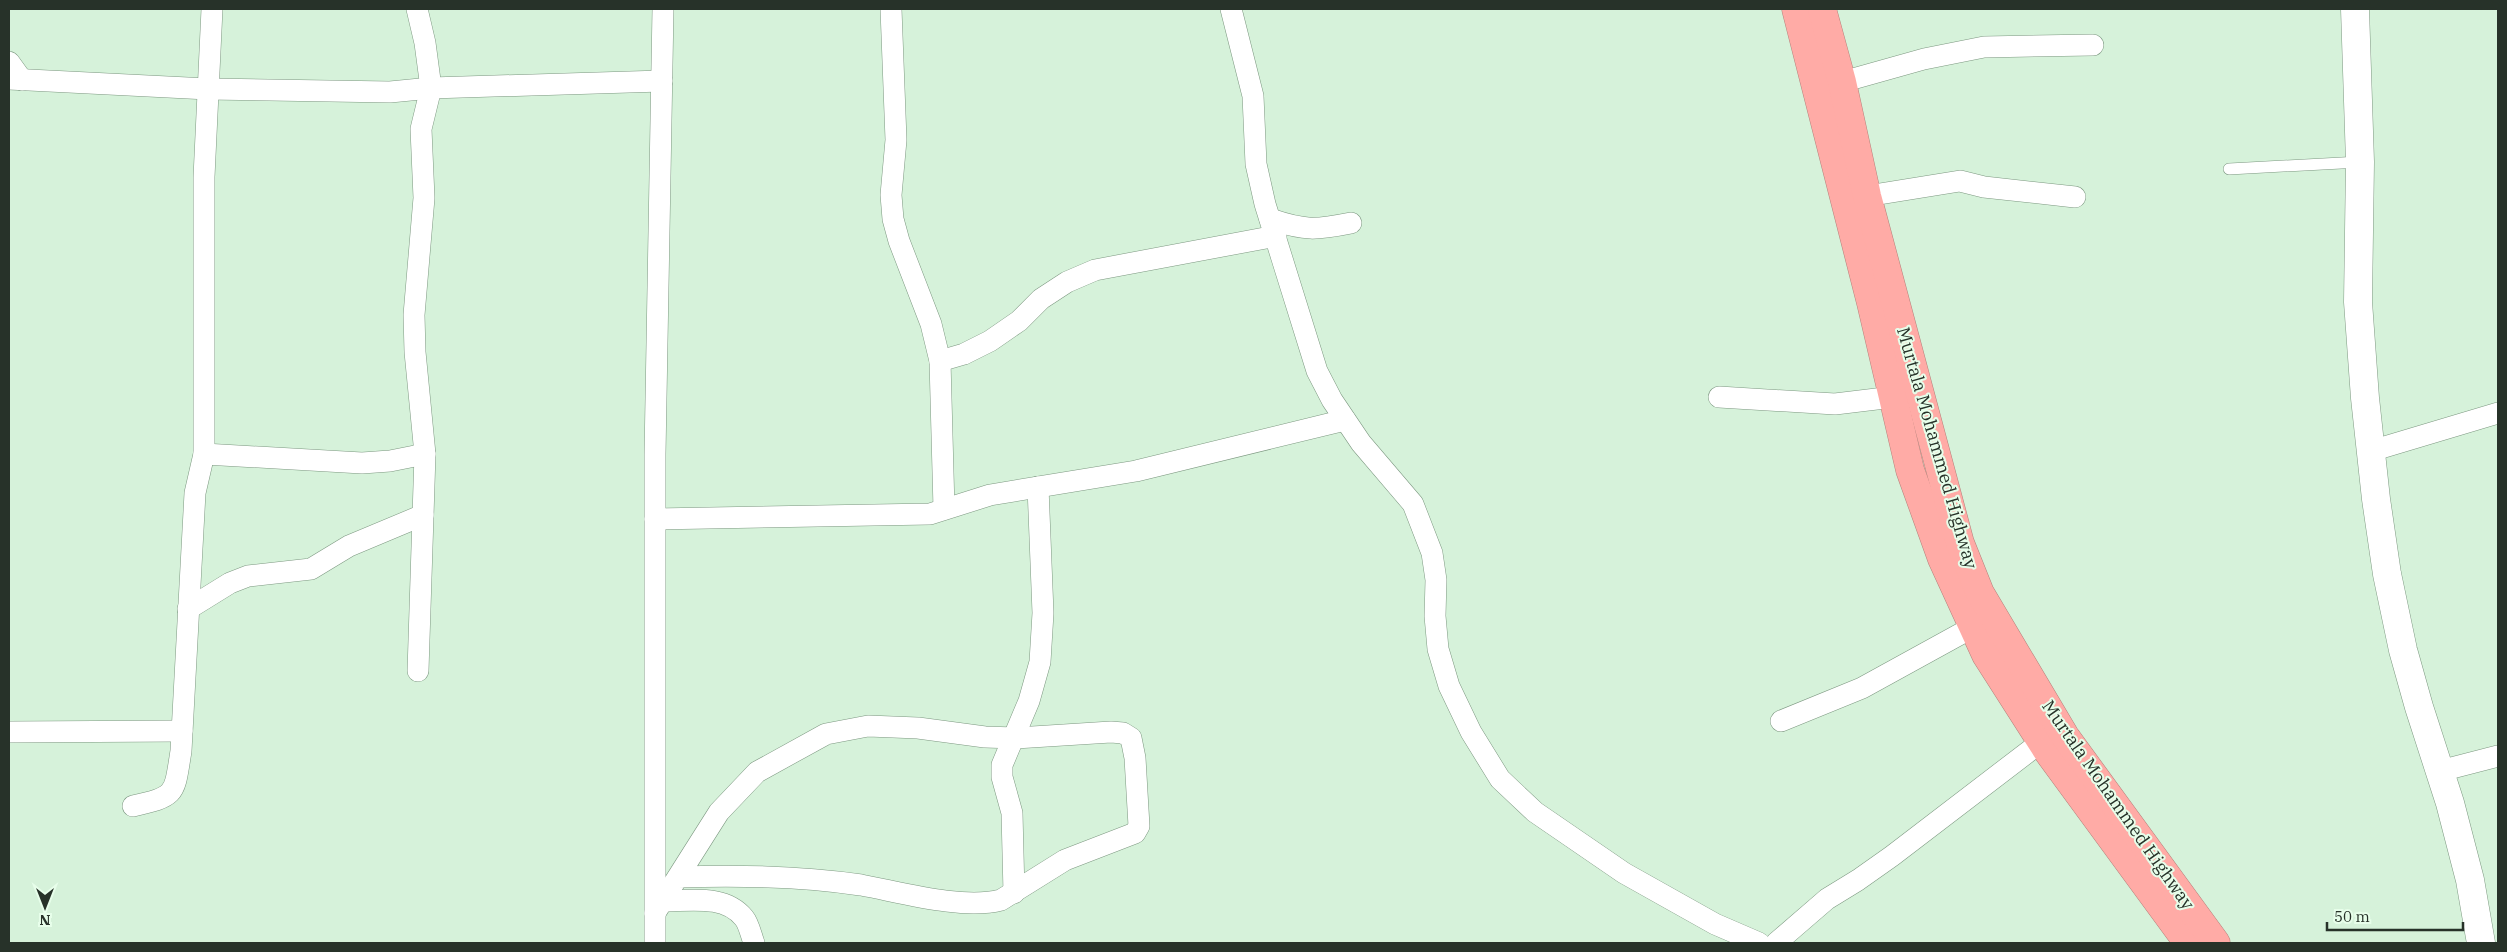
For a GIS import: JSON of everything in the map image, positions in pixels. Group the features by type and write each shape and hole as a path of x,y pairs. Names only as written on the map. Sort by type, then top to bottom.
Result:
{"highway":[{"path":"1796,9 1910,470 1942,559 1986,655 2041,742 2188,943"},
{"name":"Murtala Mohammed Highway","path":"1822,9 1842,82 1867,196 1960,543 1980,593 2065,736 2216,943"}],"street":[{"path":"133,806 164,799 171,792 177,779 182,731 195,492 204,454 204,177 212,9"},
{"path":"417,9 425,42 431,88 421,129 424,198 414,316 415,352 425,454 418,671"},
{"path":"655,943 659,907 655,519 663,9"},
{"path":"890,9 896,140 891,195 893,219 899,241 932,324 940,361 944,510"},
{"path":"1231,9 1252,96 1256,164 1273,228 1317,371 1345,420 1362,444 1413,504 1432,553 1436,580 1435,616 1438,649 1449,686 1471,732 1500,779 1535,812 1624,873 1715,924 1759,943"},
{"path":"2355,9 2360,162 2358,302 2371,451 2387,574 2403,650 2440,771 2470,880 2481,943"},
{"path":"1842,82 1924,59 1984,47 2093,45"},
{"path":"9,62 16,80 208,88 390,92 431,88 662,81"},
{"path":"1867,196 1960,181 1984,187 2075,196"},
{"path":"940,361 964,354 990,341 1019,321 1054,290 1066,282 1095,270 1273,228 1317,230 1351,223"},
{"path":"1719,397 1835,404 1893,397"},
{"path":"2371,451 2498,413"},
{"path":"655,519 915,516 944,510 990,495 1136,471 1345,420"},
{"path":"204,454 362,462 390,461 425,454"},
{"path":"1014,893 1012,813 1002,777 1002,764 1015,738 1040,662 1042,613 1038,487"},
{"path":"188,609 230,583 248,576 311,569 349,546 423,515"},
{"path":"1781,721 1862,688 1973,627"},
{"path":"659,907 719,812 757,772 826,734 868,726 918,728 985,737 1015,738 1111,732 1123,733 1130,738 1135,758 1139,826 1135,833 1065,860 1014,893 990,903 920,897 860,885 730,875 678,877"},
{"path":"9,732 182,731"},
{"path":"1776,943 1827,899 1892,856 2041,742"},
{"path":"2440,771 2498,756"},
{"path":"659,907 704,900 730,905 744,918 754,943"}],"lane":[{"path":"2229,169 2360,162"}]}
